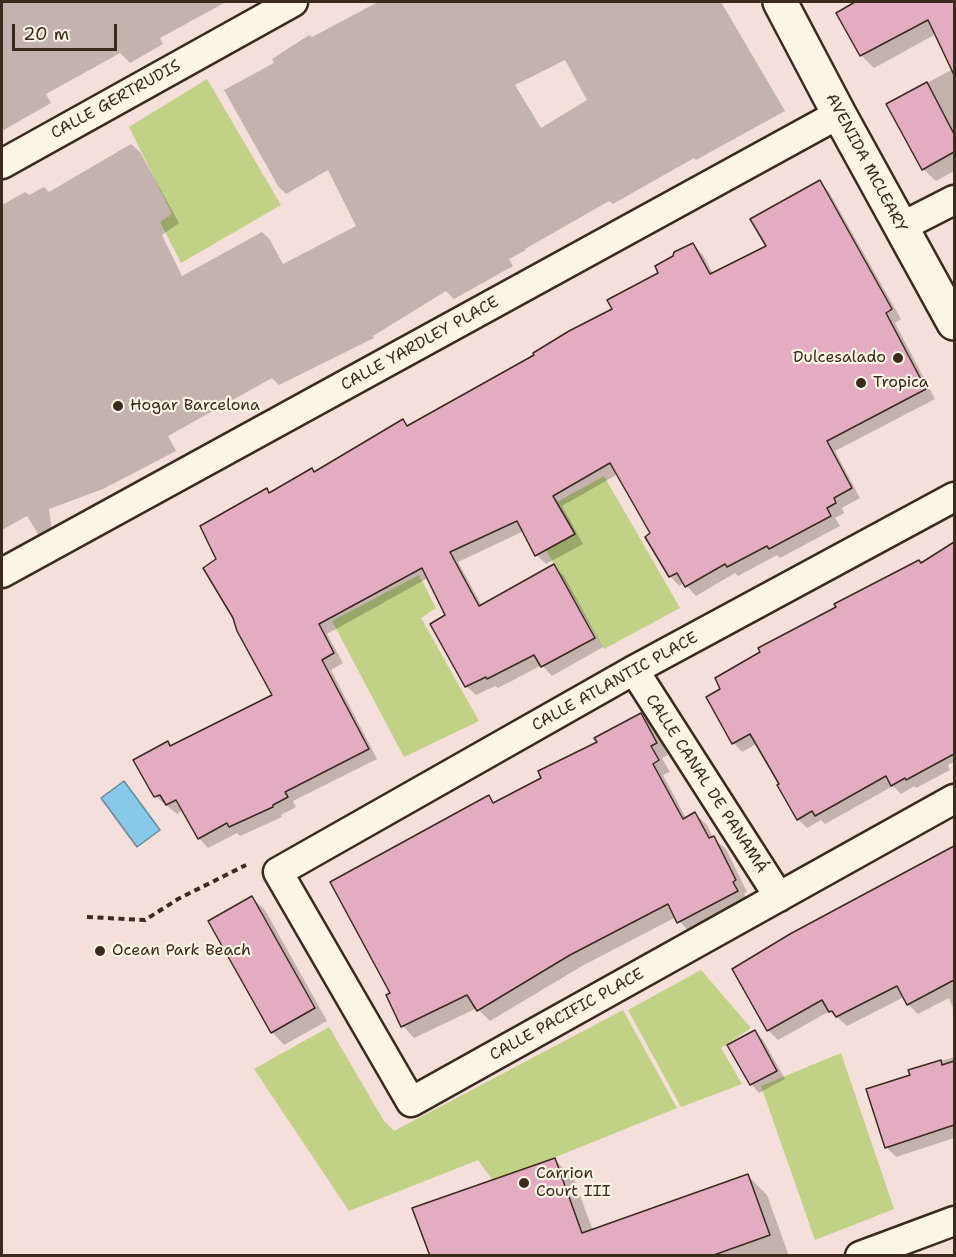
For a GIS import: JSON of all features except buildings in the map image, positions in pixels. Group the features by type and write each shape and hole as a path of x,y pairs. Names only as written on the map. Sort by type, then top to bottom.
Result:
{"street":[{"name":"CALLE GERTRUDIS","path":"2,164 293,2"},
{"name":"AVENIDA MCLEARY","path":"780,2 954,323"},
{"name":"CALLE YARDLEY PLACE","path":"2,573 839,114"},
{"path":"901,227 954,200"},
{"name":"CALLE ATLANTIC PLACE","path":"281,870 633,670 954,496"},
{"name":"CALLE CANAL DE PANAMÁ","path":"633,670 779,897"},
{"name":"CALLE PACIFIC PLACE","path":"281,870 411,1102 954,799"},
{"path":"860,1256 954,1221"}],"path":[{"path":"87,917 146,920 178,899 252,862 281,870"}],"green space":[{"path":"207,79 281,205 181,263 160,222 172,214 129,127"},
{"path":"604,476 680,608 604,649 546,550 575,534 557,502"},
{"path":"419,575 436,608 421,618 479,721 404,757 332,621"},
{"path":"701,970 751,1028 721,1048 742,1084 681,1107 628,1010"},
{"path":"623,1010 677,1108 494,1182 478,1160 349,1211 254,1069 329,1027 384,1121 394,1131"},
{"path":"841,1053 894,1209 815,1240 761,1086"}],"water":[{"path":"124,781 160,830 137,847 101,798"}],"place":[{"name":"Dulcesalado","path":"898,358"},
{"name":"Tropica","path":"861,383"},
{"name":"Hogar Barcelona","path":"118,406"},
{"name":"Ocean Park Beach","path":"100,951"},
{"name":"Carrion Court III","path":"524,1183"}]}
